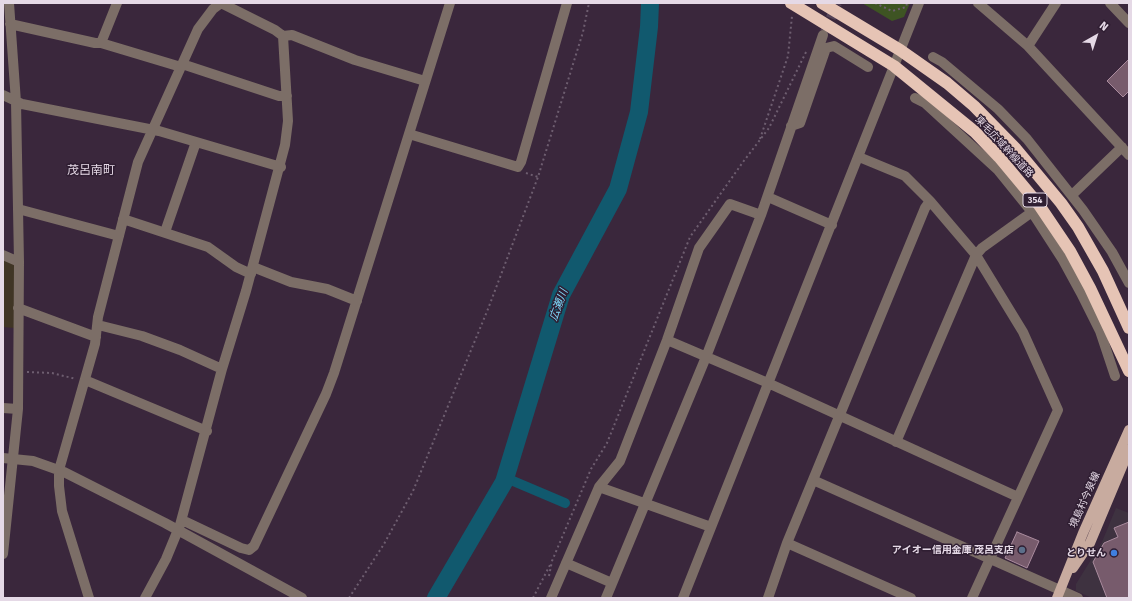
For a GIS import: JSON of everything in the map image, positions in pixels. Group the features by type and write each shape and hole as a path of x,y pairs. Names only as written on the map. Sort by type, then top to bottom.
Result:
{"highway":[{"name":"東毛広域幹線道路","path":"822,3 900,50 947,83 987,119 1025,159 1060,203 1091,250 1129,328"},
{"name":"東毛広域幹線道路","path":"792,8 894,66 975,132 999,157 1039,206 1070,251 1090,288 1129,372"}],"main road":[{"name":"境島村今泉線","path":"1066,580 1083,533 1129,430"},
{"name":"境島村今泉線","path":"1059,594 1090,542 1108,504 1129,450"},
{"path":"1108,504 1129,464"}],"street":[{"path":"3,554 18,409 19,262 16,102 9,3"},
{"path":"101,43 117,3"},
{"path":"89,598 62,511 59,470 85,380 138,162 198,29 213,9 221,3 275,30 283,36 292,35 355,60 425,81"},
{"path":"3,458 33,460 59,470 180,525 241,548 249,550 254,546 326,394 357,301 450,3"},
{"path":"409,134 518,167 535,118 567,3"},
{"path":"683,598 832,226 919,3"},
{"path":"978,3 1028,46 1129,155"},
{"path":"1028,46 1056,3"},
{"path":"1110,3 1129,23"},
{"path":"10,24 95,43 101,43 279,96 287,96"},
{"path":"606,598 706,357 768,197 823,35"},
{"path":"145,598 166,559 180,525 207,431 222,369 281,167 287,133 287,96 283,36"},
{"path":"791,126 800,123 826,48 834,46 868,67"},
{"path":"933,57 942,62 973,87 998,109 1027,139 1072,195 1112,252 1129,283"},
{"path":"947,83 973,87"},
{"path":"3,95 16,102 152,130 281,167"},
{"path":"915,98 925,103 998,170 1032,212 1063,260 1100,331 1115,376"},
{"path":"165,232 196,142"},
{"path":"1072,195 1122,147"},
{"path":"859,157 905,176 930,201 976,255 1023,332 1058,410 972,598"},
{"path":"998,170 999,157"},
{"path":"768,197 832,226"},
{"path":"768,598 787,543 838,416 925,208 930,201"},
{"path":"551,598 599,487 620,462 667,340 699,248 730,204 761,215"},
{"path":"18,209 119,236"},
{"path":"896,442 976,255 982,248 1032,212"},
{"path":"123,219 208,247 236,267 252,270 291,282 327,289 357,301"},
{"path":"1090,222 1091,250"},
{"path":"3,255 19,262"},
{"path":"18,308 96,337"},
{"path":"98,325 142,336 180,350 222,369"},
{"path":"1100,331 1114,341"},
{"path":"667,340 768,383 1018,497"},
{"path":"85,380 207,431"},
{"path":"3,408 18,409"},
{"path":"812,480 990,559 1059,594 1078,598"},
{"path":"599,487 645,502 711,527"},
{"path":"180,525 302,598"},
{"path":"787,543 911,598"},
{"path":"566,563 612,583"}],"path":[{"path":"875,3 892,10 906,7 907,3"},
{"path":"349,598 384,544 413,491 488,309 538,177 583,32 588,4"},
{"path":"758,142 788,56 792,8"},
{"path":"523,172 538,177"},
{"path":"18,371 52,373 85,380"},
{"path":"533,598 552,561"}],"shaded area":[{"path":"3,259 15,265 14,328 3,327"},
{"name":"とりせん","path":"1116,508 1129,513 1129,598 1092,598 1076,591 1076,584 1102,542"}],"green space":[{"path":"862,3 910,3 904,17 892,21"}],"building":[{"path":"1129,59 1129,91 1123,97 1107,81"},
{"name":"とりせん","path":"1129,522 1129,598 1107,598 1093,562 1104,543 1118,537 1114,528"},
{"name":"アイオー信用金庫 茂呂支店","path":"1017,532 1039,541 1027,568 1005,558"}],"waterway":[{"name":"広瀬川","path":"436,598 504,482 561,295 618,189 639,112 649,27 650,3"},
{"path":"506,478 565,503"}],"tunnel":[{"path":"825,32 837,3"}],"place":[{"name":"アイオー信用金庫 茂呂支店","path":"1022,550"},
{"name":"とりせん","path":"1114,553"}],"district":[{"name":"茂呂南町","path":"91,171"}]}
